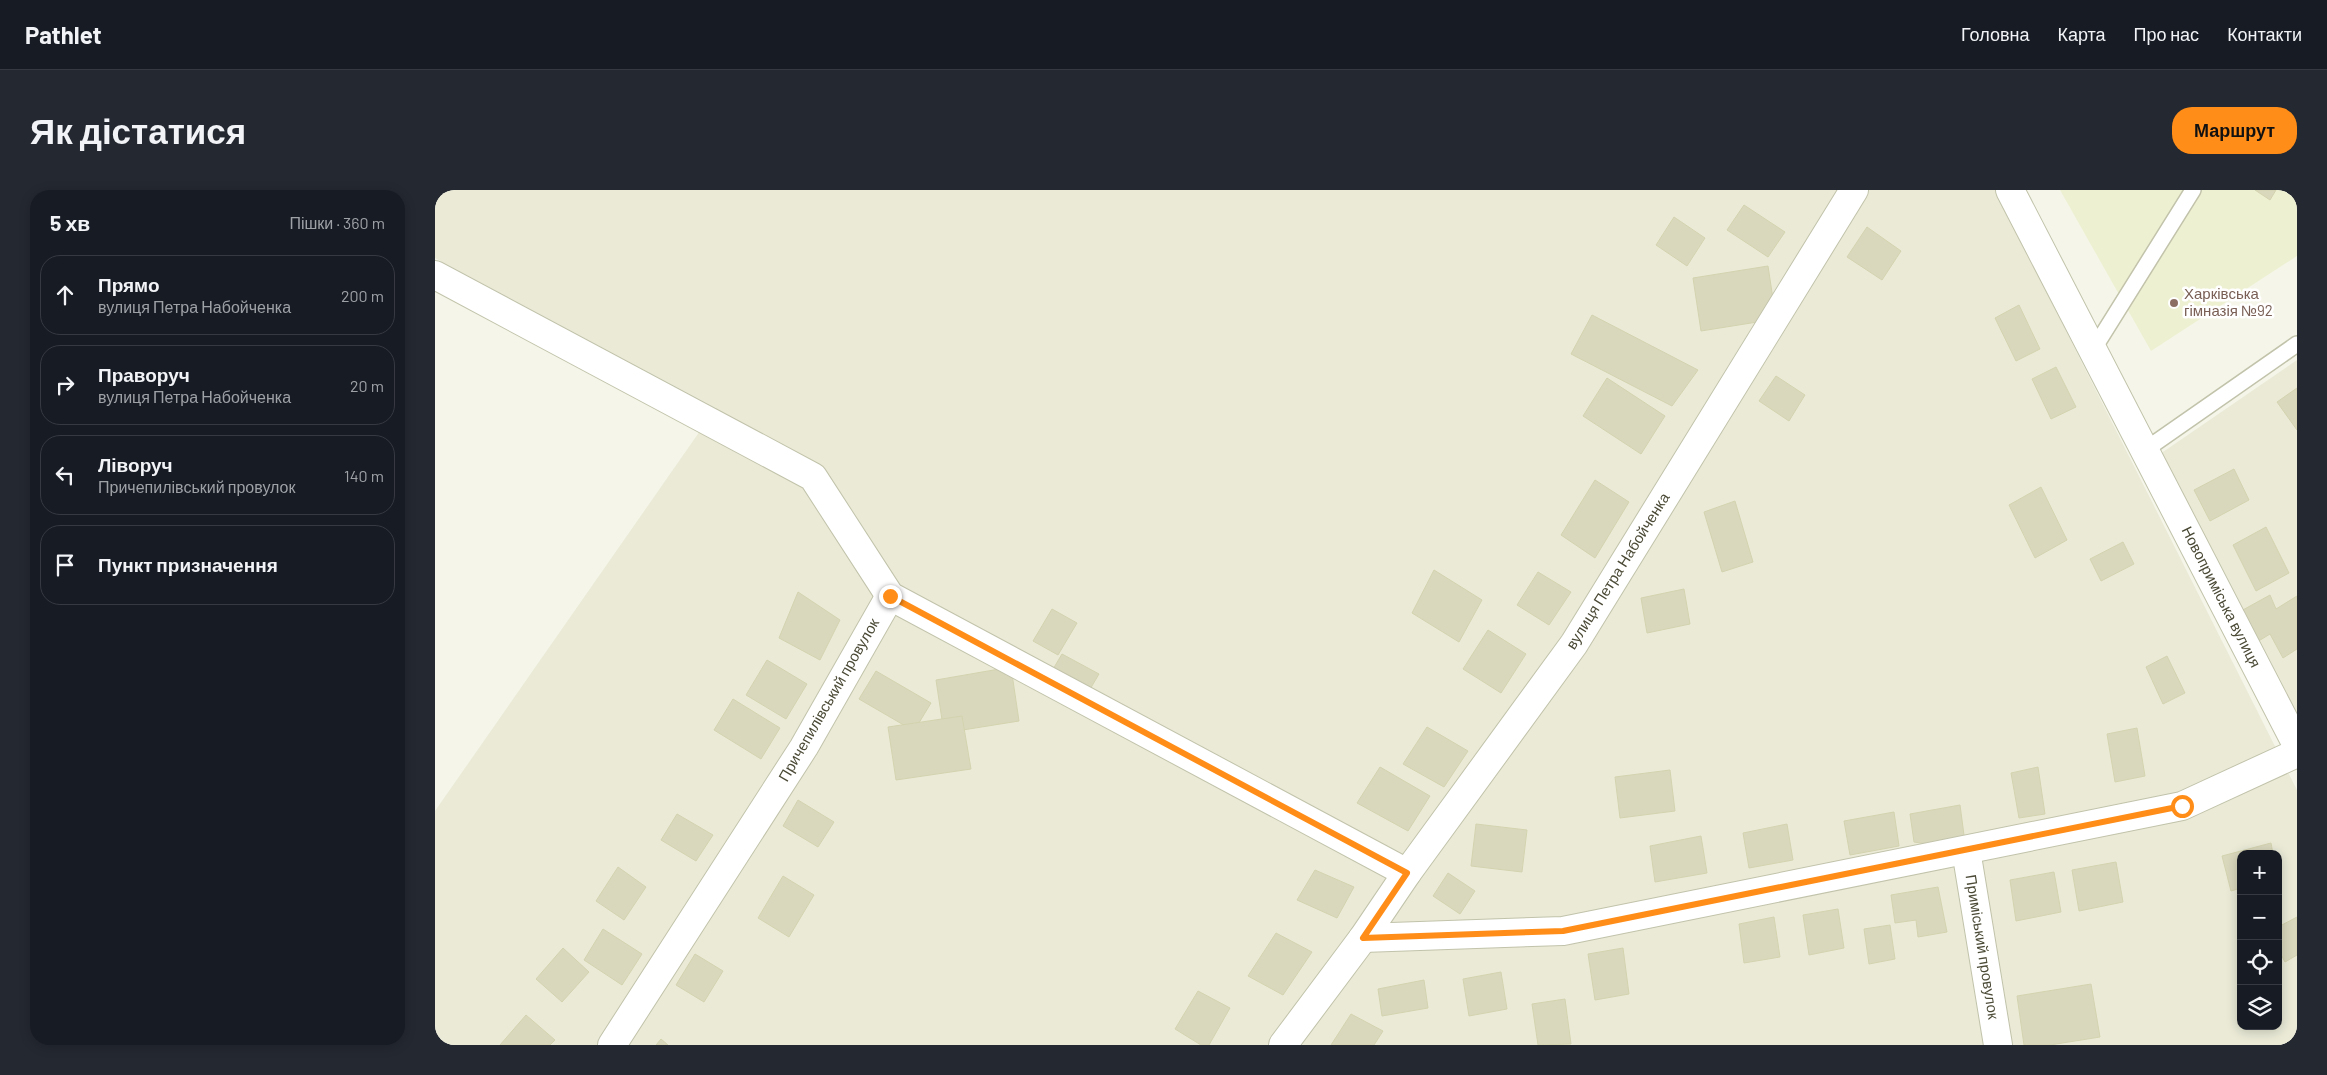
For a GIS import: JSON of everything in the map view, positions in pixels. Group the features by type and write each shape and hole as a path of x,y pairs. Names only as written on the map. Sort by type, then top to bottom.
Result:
{"street":[{"name":"вулиця Петра Набойченка","path":"1283,1045 1363,938 1407,873 1574,644 1854,190"},
{"name":"Новоприміська вулиця","path":"2010,190 2297,745"},
{"path":"435,275 813,477 890,596 1407,873"},
{"name":"Причепилівський провулок","path":"612,1045 804,747 890,596"},
{"path":"1363,938 1563,931 2182,806 2297,753"},
{"name":"Приміський провулок","path":"1966,850 1999,1045"}],"lane":[{"path":"2093,350 2193,190"},
{"path":"2145,450 2297,344"}],"shaded area":[{"path":"435,190 1995,190 2297,790 2297,1045 435,1045 435,811 716,408 435,258"},
{"name":"Харківська гімназія №92","path":"2060,190 2297,190 2297,256 2151,351"},
{"path":"2297,360 2297,722 2160,454"}],"building":[{"path":"2255,190 2276,190 2270,200"},
{"path":"1744,205 1785,232 1768,257 1727,230"},
{"path":"1674,217 1705,238 1687,266 1656,245"},
{"path":"1867,227 1901,251 1882,280 1847,257"},
{"path":"1768,266 1776,319 1701,331 1693,278"},
{"path":"2019,305 2040,349 2016,361 1995,318"},
{"path":"1592,315 1698,370 1672,406 1571,354"},
{"path":"2056,367 2076,407 2051,419 2032,379"},
{"path":"1776,376 1805,395 1789,421 1759,401"},
{"path":"1607,378 1665,416 1641,454 1583,416"},
{"path":"2297,388 2297,430 2277,402"},
{"path":"2234,469 2249,500 2210,521 2194,490"},
{"path":"1595,480 1629,502 1595,558 1561,535"},
{"path":"2041,487 2067,540 2035,558 2009,505"},
{"path":"1735,501 1753,562 1722,572 1704,512"},
{"path":"2266,527 2289,573 2256,591 2233,545"},
{"path":"2123,542 2134,564 2101,581 2090,559"},
{"path":"1434,570 1482,600 1459,642 1412,613"},
{"path":"1538,572 1571,592 1549,625 1517,605"},
{"path":"1684,589 1690,624 1647,633 1641,598"},
{"path":"798,592 840,620 820,660 779,638"},
{"path":"2270,595 2276,609 2297,596 2297,649 2283,658 2270,634 2257,642 2241,611"},
{"path":"1052,609 1077,623 1058,655 1033,641"},
{"path":"1488,630 1526,654 1501,693 1463,669"},
{"path":"1062,654 1099,674 1086,696 1049,676"},
{"path":"2167,656 2185,693 2163,704 2146,667"},
{"path":"767,660 807,684 786,719 746,695"},
{"path":"1011,667 1019,721 944,733 936,680"},
{"path":"876,671 931,703 914,731 859,699"},
{"path":"733,699 780,728 761,759 714,730"},
{"path":"962,716 971,769 896,780 888,727"},
{"path":"1427,727 1468,751 1444,787 1403,764"},
{"path":"2137,728 2145,776 2115,782 2107,734"},
{"path":"1380,767 1430,796 1408,831 1357,803"},
{"path":"2038,767 2045,814 2019,818 2011,773"},
{"path":"1670,770 1675,811 1620,818 1615,777"},
{"path":"798,800 834,822 818,847 783,826"},
{"path":"1960,805 1966,850 1914,842 1910,814"},
{"path":"1894,812 1899,846 1850,855 1844,821"},
{"path":"677,814 713,835 696,861 661,840"},
{"path":"1476,824 1527,830 1522,872 1471,866"},
{"path":"1787,824 1793,860 1749,868 1743,833"},
{"path":"1701,836 1707,873 1655,882 1650,846"},
{"path":"2271,843 2272,850 2245,850"},
{"path":"2237,852 2237,889 2231,891 2222,856"},
{"path":"2116,862 2123,902 2079,911 2072,870"},
{"path":"618,867 646,887 624,920 596,901"},
{"path":"1315,870 1354,887 1337,918 1297,900"},
{"path":"2054,872 2061,912 2016,921 2010,880"},
{"path":"1448,873 1475,891 1460,914 1433,896"},
{"path":"783,876 814,895 789,937 758,918"},
{"path":"1938,887 1947,932 1918,937 1916,920 1895,923 1891,895"},
{"path":"1838,909 1844,948 1809,955 1803,915"},
{"path":"1774,917 1780,957 1744,963 1739,924"},
{"path":"2297,917 2297,955 2285,962 2282,956 2282,925"},
{"path":"1890,925 1895,959 1869,964 1864,929"},
{"path":"603,929 642,954 622,985 584,960"},
{"path":"1276,933 1312,952 1283,995 1248,976"},
{"path":"563,948 589,972 562,1002 536,979"},
{"path":"1623,948 1629,994 1595,1000 1588,954"},
{"path":"695,954 723,971 704,1002 676,985"},
{"path":"1501,972 1507,1009 1469,1016 1463,979"},
{"path":"1424,980 1428,1008 1382,1016 1378,989"},
{"path":"2091,984 2100,1037 2050,1045 2024,1045 2017,996"},
{"path":"1198,991 1230,1008 1209,1045 1201,1045 1175,1029"},
{"path":"1565,999 1571,1044 1538,1045 1532,1004"},
{"path":"1351,1014 1383,1031 1374,1045 1331,1045"},
{"path":"526,1015 555,1040 550,1045 500,1045"},
{"path":"661,1039 668,1045 656,1045"}],"place":[{"name":"Харківська гімназія №92","path":"2174,303"}],"route":[{"path":"890,596 1407,873 1363,938 1563,931 2182,806"}]}
